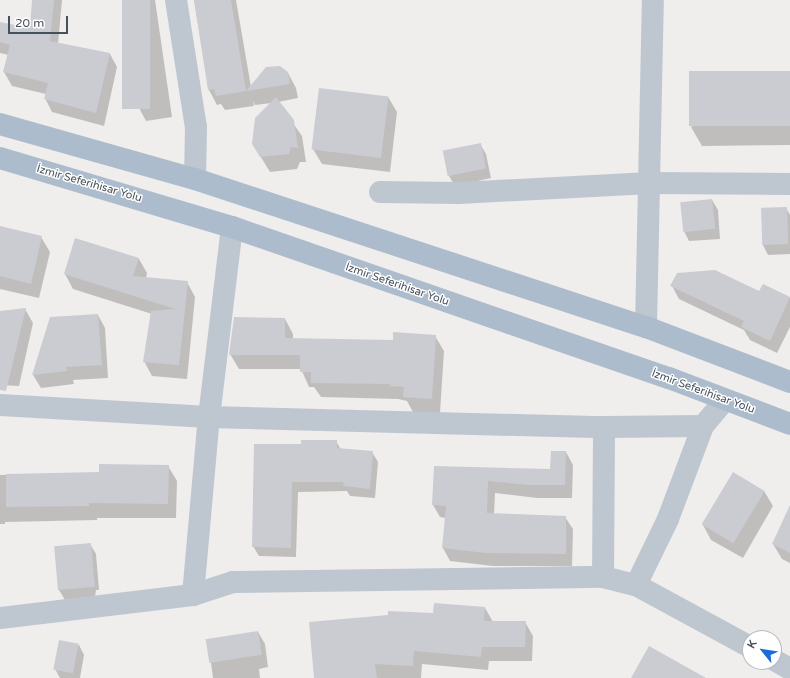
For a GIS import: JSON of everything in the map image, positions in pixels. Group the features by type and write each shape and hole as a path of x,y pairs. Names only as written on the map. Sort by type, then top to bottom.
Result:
{"main road":[{"path":"0,124 195,179 646,327 788,376"},
{"name":"İzmir Seferihisar Yolu","path":"0,158 232,227 726,400 790,424"}],"street":[{"path":"176,0 196,127 195,179"},
{"path":"646,327 653,0"},
{"path":"380,192 459,193 650,183 790,184"},
{"path":"193,595 209,417 232,227"},
{"path":"636,585 668,519 703,426 726,400"},
{"path":"0,405 209,417 604,427 703,426"},
{"path":"603,577 604,427"},
{"path":"0,618 193,595 233,582 603,577 636,585 742,643"}],"building":[{"path":"32,0 54,0 50,41 110,53 96,113 44,99 48,83 3,72 10,45 0,42 0,22 30,28"},
{"path":"122,0 150,0 150,109 122,109"},
{"path":"194,0 231,0 246,91 216,96 214,89 208,90"},
{"path":"280,66 288,72 290,84 246,91 266,67"},
{"path":"689,71 790,71 790,126 689,126"},
{"path":"319,88 388,97 381,158 311,150"},
{"path":"276,97 294,120 298,148 291,147 289,154 260,157 252,144 255,118"},
{"path":"481,143 486,169 448,176 443,150"},
{"path":"712,199 715,229 683,232 680,202"},
{"path":"787,207 788,244 762,245 761,208"},
{"path":"0,226 42,236 31,284 0,276"},
{"path":"75,238 139,258 133,276 188,281 179,365 143,362 151,311 175,309 64,274"},
{"path":"715,270 759,291 763,284 790,297 770,341 741,327 744,321 670,286 677,273"},
{"path":"26,308 6,391 0,390 0,311"},
{"path":"98,314 102,365 66,367 67,371 32,375 50,317"},
{"path":"234,317 285,318 285,338 393,340 393,332 436,335 432,399 403,397 404,387 390,386 390,384 311,383 311,372 300,372 300,355 229,355"},
{"path":"301,440 337,440 337,448 373,451 370,489 343,486 344,482 292,482 291,548 252,547 254,444 301,444"},
{"path":"551,451 566,451 565,485 530,485 488,481 487,513 566,516 566,554 486,553 442,548 446,506 432,505 434,466 550,469"},
{"path":"99,464 169,465 168,504 89,503 89,506 6,507 6,474 99,472"},
{"path":"733,472 765,491 733,543 702,524"},
{"path":"790,505 790,553 772,544"},
{"path":"91,543 95,587 58,590 54,546"},
{"path":"434,603 485,607 484,621 526,621 525,647 482,647 481,657 414,651 413,666 375,664 377,678 314,678 309,622 388,615 388,611 433,613"},
{"path":"258,631 262,655 209,663 206,639"},
{"path":"59,640 79,644 73,673 53,669"},
{"path":"649,646 706,678 631,678"}]}
